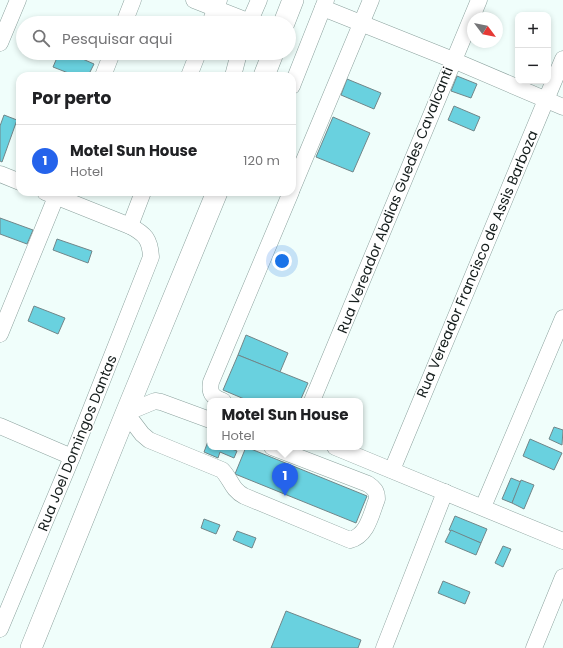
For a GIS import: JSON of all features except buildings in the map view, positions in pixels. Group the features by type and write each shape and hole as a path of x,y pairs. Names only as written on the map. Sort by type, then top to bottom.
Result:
{"main road":[{"path":"287,16 293,0"},
{"path":"266,72 270,60"},
{"path":"31,648 215,196"}],"street":[{"path":"0,43 18,0"},
{"path":"127,16 133,0"},
{"path":"194,0 232,16"},
{"path":"252,16 259,0"},
{"path":"296,179 371,0"},
{"name":"Rua Vereador Abdias Guedes Cavalcanti","path":"313,398 479,0"},
{"path":"296,76 324,4 361,23 563,107"},
{"name":"Rua Vereador Francisco de Assis Barboza","path":"392,470 563,59"},
{"path":"105,72 109,60"},
{"path":"191,72 195,60"},
{"path":"234,72 237,60"},
{"path":"0,174 16,180"},
{"path":"0,334 52,196"},
{"path":"58,196 130,226 141,196"},
{"path":"218,398 212,394 210,389 211,382 289,196"},
{"name":"Rua Joel Domingos Dantas","path":"0,629 72,456 152,257 147,239 140,232 130,226"},
{"path":"483,507 563,318"},
{"path":"207,419 155,401 126,413 142,434 149,440 222,470 226,474 234,489 244,496 350,540 357,538 365,529 377,498 377,493 374,488 368,484 280,450"},
{"path":"0,426 72,456"},
{"path":"342,450 563,541"},
{"path":"384,648 445,492"},
{"path":"534,648 563,577"}],"place":[{"name":"Motel Sun House","path":"285,496"}]}
